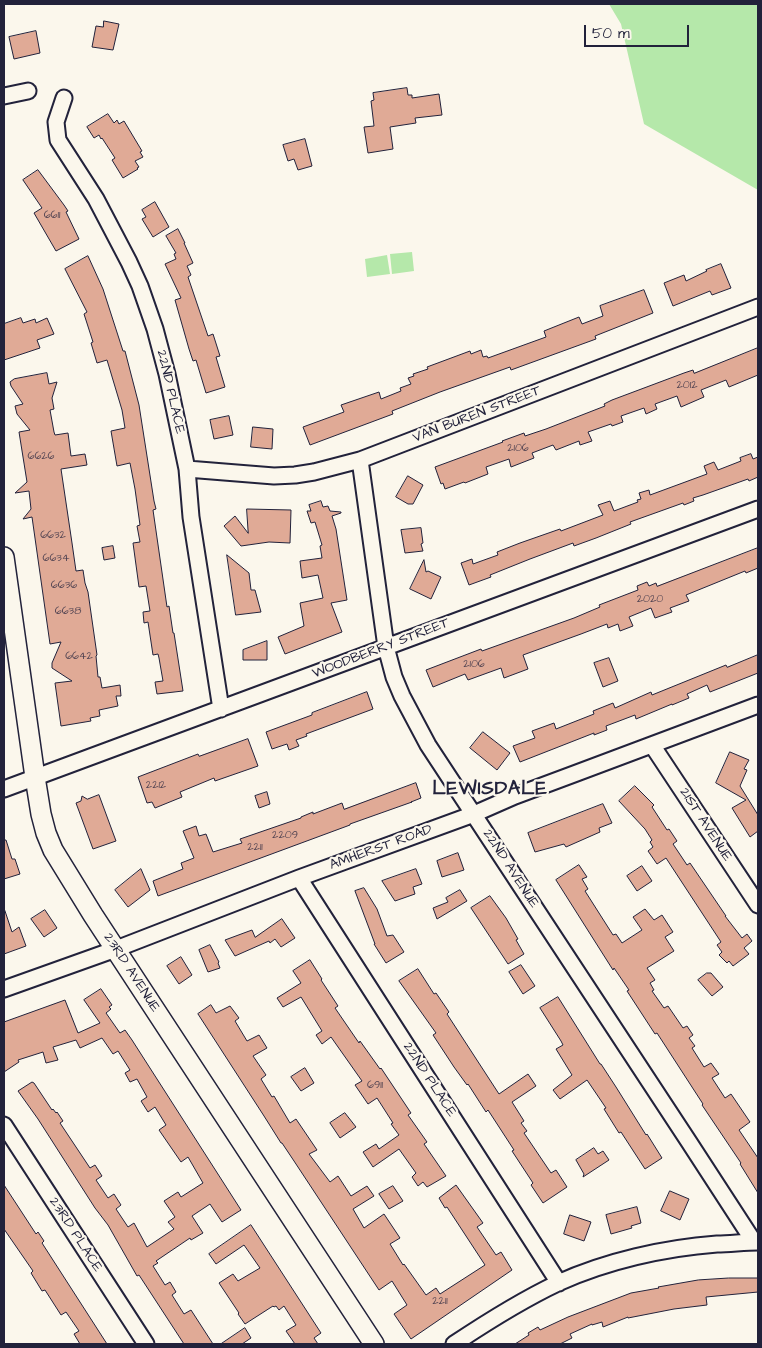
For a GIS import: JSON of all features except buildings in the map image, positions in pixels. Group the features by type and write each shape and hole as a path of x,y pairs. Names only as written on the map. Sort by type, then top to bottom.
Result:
{"street":[{"path":"4,96 28,90"},
{"name":"22ND PLACE","path":"64,98 56,122 58,140 96,199 129,262 140,286 167,374 186,468 192,526 220,710"},
{"name":"VAN BUREN STREET","path":"186,468 274,476 314,472 360,460 758,307"},
{"name":"22ND AVENUE","path":"360,460 386,647 394,677 411,714 428,745 756,1242"},
{"name":"WOODBERRY STREET","path":"4,789 758,509"},
{"name":"23RD AVENUE","path":"4,558 41,814 53,850 374,1344"},
{"name":"AMHERST ROAD","path":"4,989 116,949 758,705"},
{"name":"21ST AVENUE","path":"652,745 758,906"},
{"name":"22ND PLACE","path":"299,878 559,1283"},
{"name":"23RD PLACE","path":"4,1125 146,1344"},
{"path":"454,1344 478,1327 522,1301 559,1283 616,1262 673,1249 702,1245 756,1242"}],"green space":[{"path":"609,4 758,4 758,190 644,124 621,24"},
{"path":"412,252 414,271 392,274 390,254"},
{"path":"387,255 390,274 367,277 365,259"}],"district":[{"name":"LEWISDALE","path":"490,790"}]}
